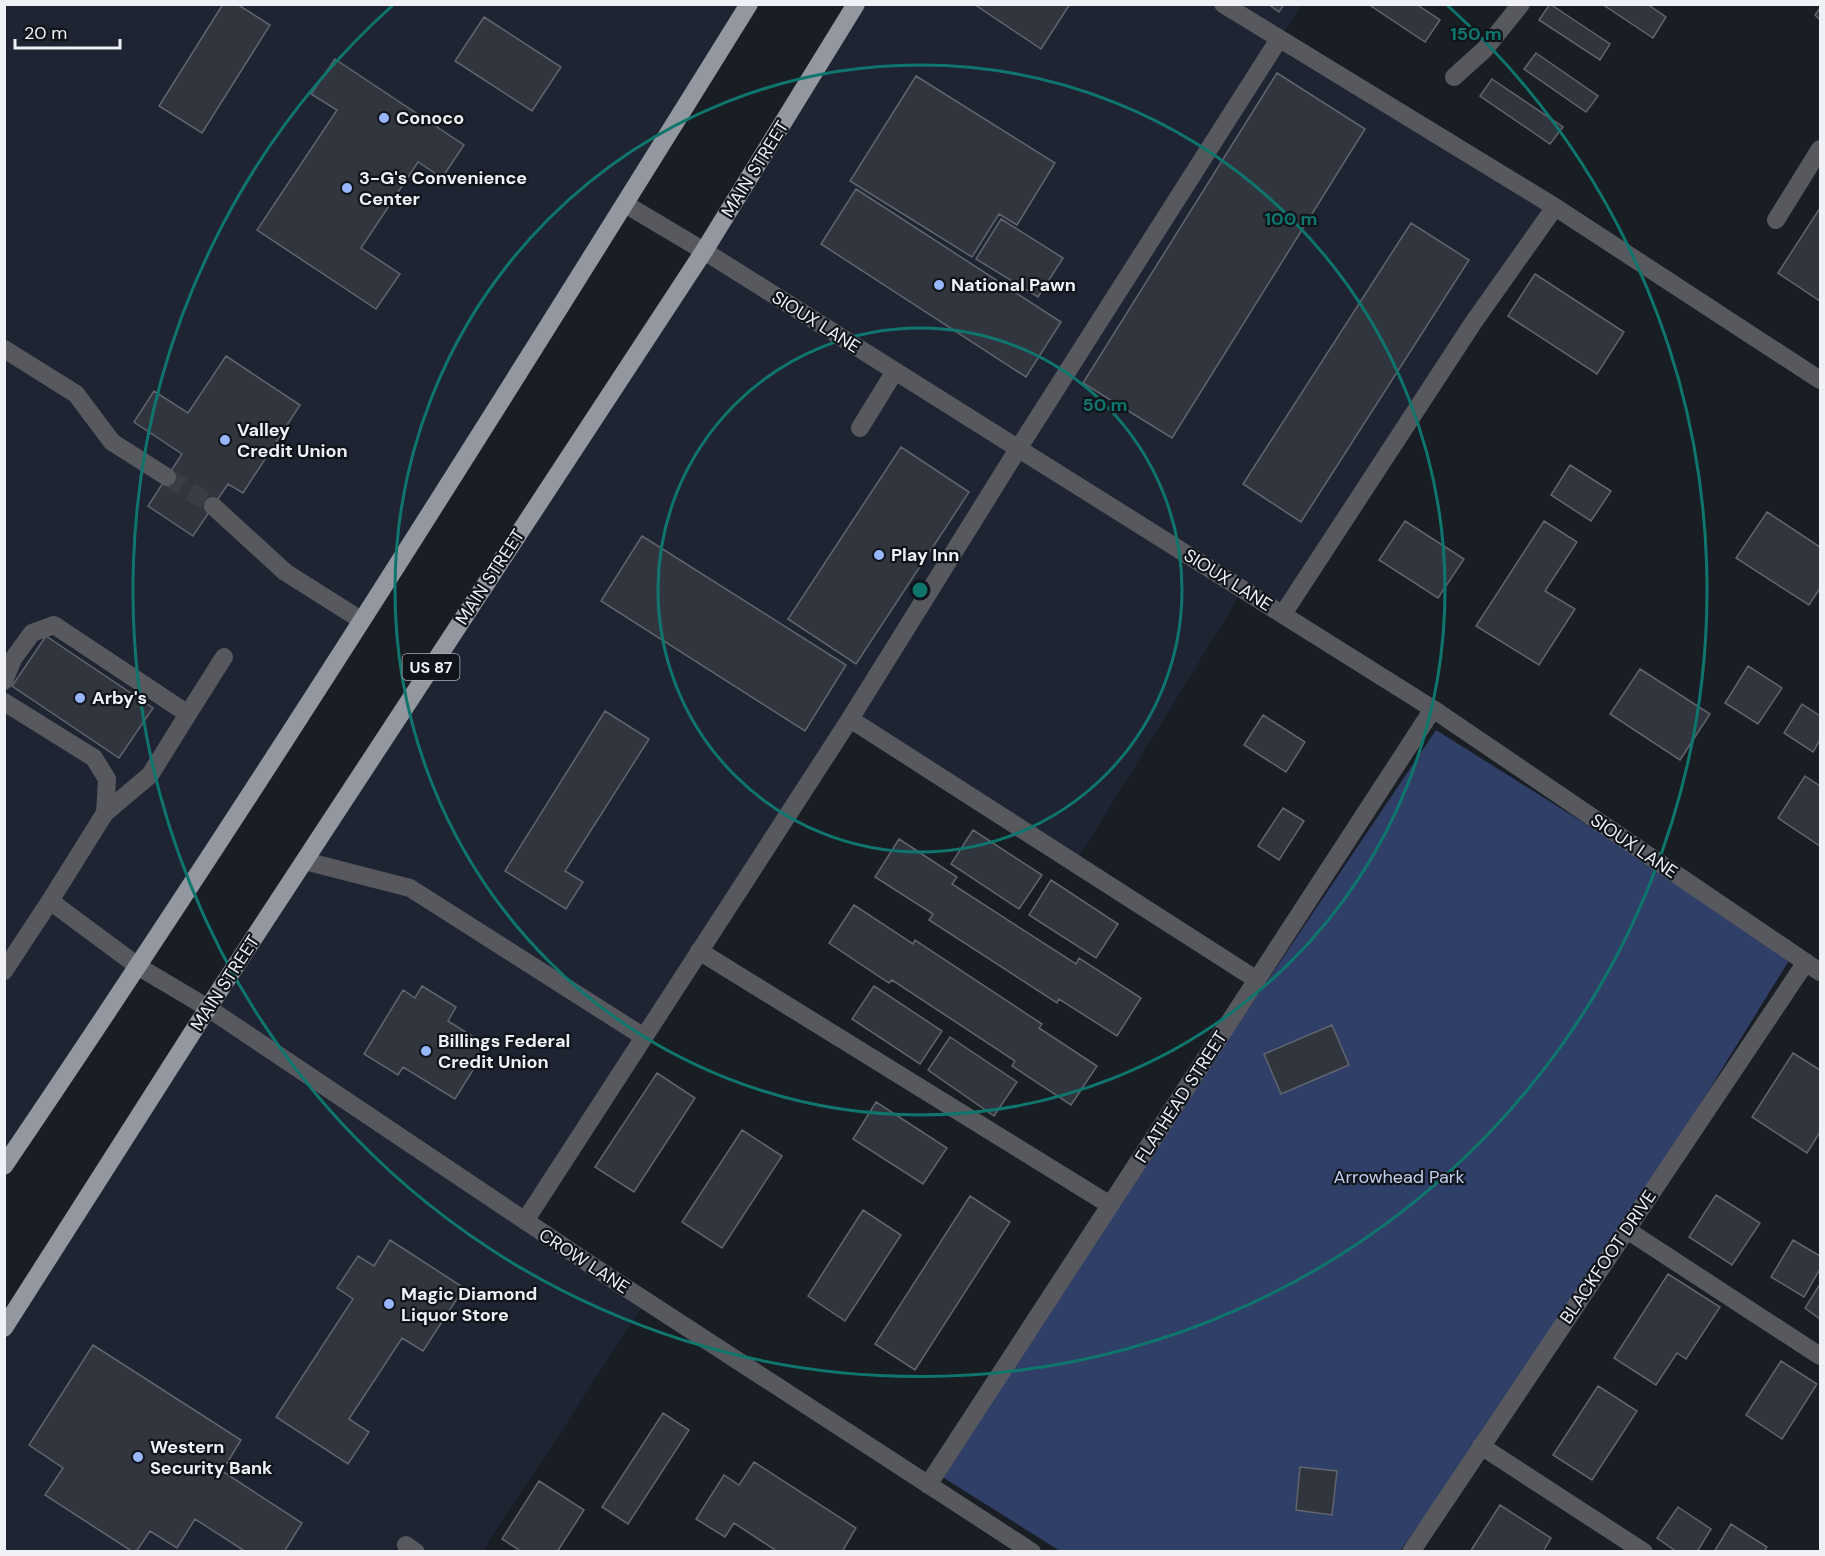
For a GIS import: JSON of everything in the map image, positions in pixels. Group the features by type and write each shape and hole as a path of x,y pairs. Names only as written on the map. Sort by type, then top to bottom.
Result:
{"main road":[{"path":"4,1166 139,967 625,204 749,4"},
{"name":"MAIN STREET","path":"4,1328 208,1008 704,251 856,4"}],"street":[{"path":"1223,4 1555,207 1821,380"},
{"path":"1454,77 1485,50 1521,4"},
{"path":"525,1221 850,719 1018,449 1279,39"},
{"path":"1776,220 1821,149"},
{"name":"SIOUX LANE","path":"625,204 704,251 1433,709 1813,967"},
{"path":"1283,615 1473,323 1555,207"},
{"path":"4,349 76,394 112,442 167,477"},
{"path":"860,428 895,372"},
{"path":"213,506 285,572 361,620"},
{"path":"4,681 13,659 32,633 54,625 188,714"},
{"path":"4,971 105,813 150,775 224,657"},
{"path":"4,702 94,758 107,779 105,813"},
{"name":"FLATHEAD STREET","path":"928,1485 1433,709"},
{"path":"850,719 1257,980"},
{"path":"305,861 410,888 644,1037"},
{"name":"CROW LANE","path":"50,901 139,967 208,1008 525,1221 1032,1551"},
{"path":"699,951 1110,1205"},
{"name":"BLACKFOOT DRIVE","path":"1411,1551 1627,1230 1813,967"},
{"path":"1627,1230 1821,1356"},
{"path":"1481,1446 1644,1551"}],"shaded area":[{"path":"4,5 749,5 4,1159"},
{"path":"857,5 1302,5 1280,39 1555,207 1283,614 1243,590 1075,864 850,720 526,1220 646,1301 483,1551 5,1551 4,1328"}],"green space":[{"name":"Arrowhead Park","path":"1436,730 1793,954 1583,1294 1400,1551 1060,1551 936,1473"}],"building":[{"path":"223,4 237,4 270,25 202,133 159,106"},
{"path":"974,4 1070,4 1041,49"},
{"path":"1268,4 1284,4 1279,12"},
{"path":"1368,4 1416,4 1440,20 1425,42"},
{"path":"1550,4 1610,44 1600,60 1539,20"},
{"path":"1602,4 1647,4 1666,17 1653,38"},
{"path":"1820,8 1820,20 1815,15"},
{"path":"484,17 561,67 532,111 455,61"},
{"path":"1536,53 1598,96 1586,112 1524,69"},
{"path":"335,59 464,145 442,178 418,162 361,248 400,274 376,309 257,230 337,110 311,94"},
{"path":"1277,73 1365,129 1172,438 1083,383"},
{"path":"916,76 1055,163 1017,225 999,214 972,257 850,181"},
{"path":"1492,79 1563,127 1550,144 1480,96"},
{"path":"856,189 1061,322 1026,377 821,244"},
{"path":"1820,208 1820,301 1778,273"},
{"path":"1001,219 1063,258 1038,297 976,259"},
{"path":"1411,223 1469,260 1301,522 1243,484"},
{"path":"1535,274 1624,332 1597,374 1508,316"},
{"path":"226,356 300,405 243,493 228,484 193,536 148,506 182,454 134,422 154,391 188,413"},
{"name":"Play Inn","path":"901,447 969,492 856,664 788,619"},
{"path":"1570,465 1611,491 1591,521 1551,495"},
{"path":"1767,512 1820,547 1820,588 1809,605 1736,558"},
{"path":"1405,521 1464,559 1438,598 1379,560"},
{"path":"1544,521 1577,542 1545,591 1575,609 1539,665 1476,626"},
{"path":"642,536 846,665 805,731 601,601"},
{"path":"46,636 153,708 119,758 12,686"},
{"path":"1748,666 1782,688 1758,724 1725,703"},
{"path":"1640,669 1710,714 1680,760 1610,714"},
{"path":"1802,704 1820,716 1820,740 1813,752 1784,733"},
{"path":"605,711 649,739 565,871 583,882 566,909 505,871"},
{"path":"1263,715 1305,742 1286,772 1244,745"},
{"path":"1805,776 1820,786 1820,846 1778,818"},
{"path":"1283,808 1304,821 1279,860 1258,846"},
{"path":"973,830 1042,875 1019,909 951,864"},
{"path":"899,839 957,877 952,884 1076,964 1079,958 1141,998 1117,1036 1059,999 1057,1003 929,920 933,914 875,877"},
{"path":"1051,880 1118,924 1096,958 1029,915"},
{"path":"854,905 913,944 915,940 1042,1024 1039,1028 1097,1066 1071,1105 1012,1066 1015,1061 892,980 889,983 829,943"},
{"path":"422,986 456,1007 448,1021 488,1046 455,1099 403,1067 398,1075 364,1054 403,990 415,998"},
{"path":"874,986 942,1031 920,1064 852,1019"},
{"path":"1332,1025 1349,1065 1281,1094 1264,1054"},
{"path":"950,1037 1017,1082 994,1116 928,1070"},
{"path":"1793,1053 1820,1070 1820,1132 1807,1153 1752,1117"},
{"path":"657,1073 695,1098 634,1192 595,1167"},
{"path":"876,1102 947,1148 923,1184 853,1139"},
{"path":"742,1130 782,1156 722,1248 682,1222"},
{"path":"1716,1195 1760,1223 1732,1265 1689,1237"},
{"path":"970,1196 1010,1222 915,1370 875,1344"},
{"path":"863,1210 901,1235 845,1321 808,1296"},
{"path":"390,1240 464,1288 423,1351 402,1338 349,1419 369,1432 348,1464 276,1417 353,1299 337,1288 358,1256 374,1266"},
{"path":"1793,1240 1820,1256 1820,1269 1804,1297 1771,1277"},
{"path":"1668,1274 1720,1307 1686,1359 1677,1353 1656,1385 1614,1358"},
{"path":"1820,1284 1820,1319 1805,1308"},
{"name":"Western Security Bank","path":"93,1345 241,1440 222,1471 302,1523 284,1552 246,1552 195,1519 177,1548 150,1531 136,1552 133,1552 45,1495 63,1468 29,1445"},
{"path":"1781,1361 1817,1384 1782,1439 1746,1415"},
{"path":"1598,1386 1637,1411 1592,1480 1553,1455"},
{"path":"663,1413 689,1430 628,1524 602,1507"},
{"path":"754,1462 856,1528 842,1552 778,1552 734,1523 725,1537 696,1519 724,1475 739,1485"},
{"path":"1300,1467 1337,1471 1332,1515 1296,1510"},
{"path":"539,1481 584,1510 557,1552 522,1552 502,1539"},
{"path":"1500,1505 1551,1538 1543,1552 1470,1552"},
{"path":"1678,1507 1711,1529 1697,1552 1677,1552 1657,1538"},
{"path":"1731,1524 1767,1547 1764,1552 1714,1552"}],"tunnel":[{"path":"167,477 213,506"}],"place":[{"name":"Conoco","path":"384,118"},
{"name":"3-G's Convenience Center","path":"347,188"},
{"name":"National Pawn","path":"939,285"},
{"name":"Valley Credit Union","path":"225,440"},
{"name":"Play Inn","path":"879,555"},
{"name":"Arby's","path":"80,698"},
{"name":"Billings Federal Credit Union","path":"426,1051"},
{"name":"Magic Diamond Liquor Store","path":"389,1304"},
{"name":"Western Security Bank","path":"138,1457"}]}
